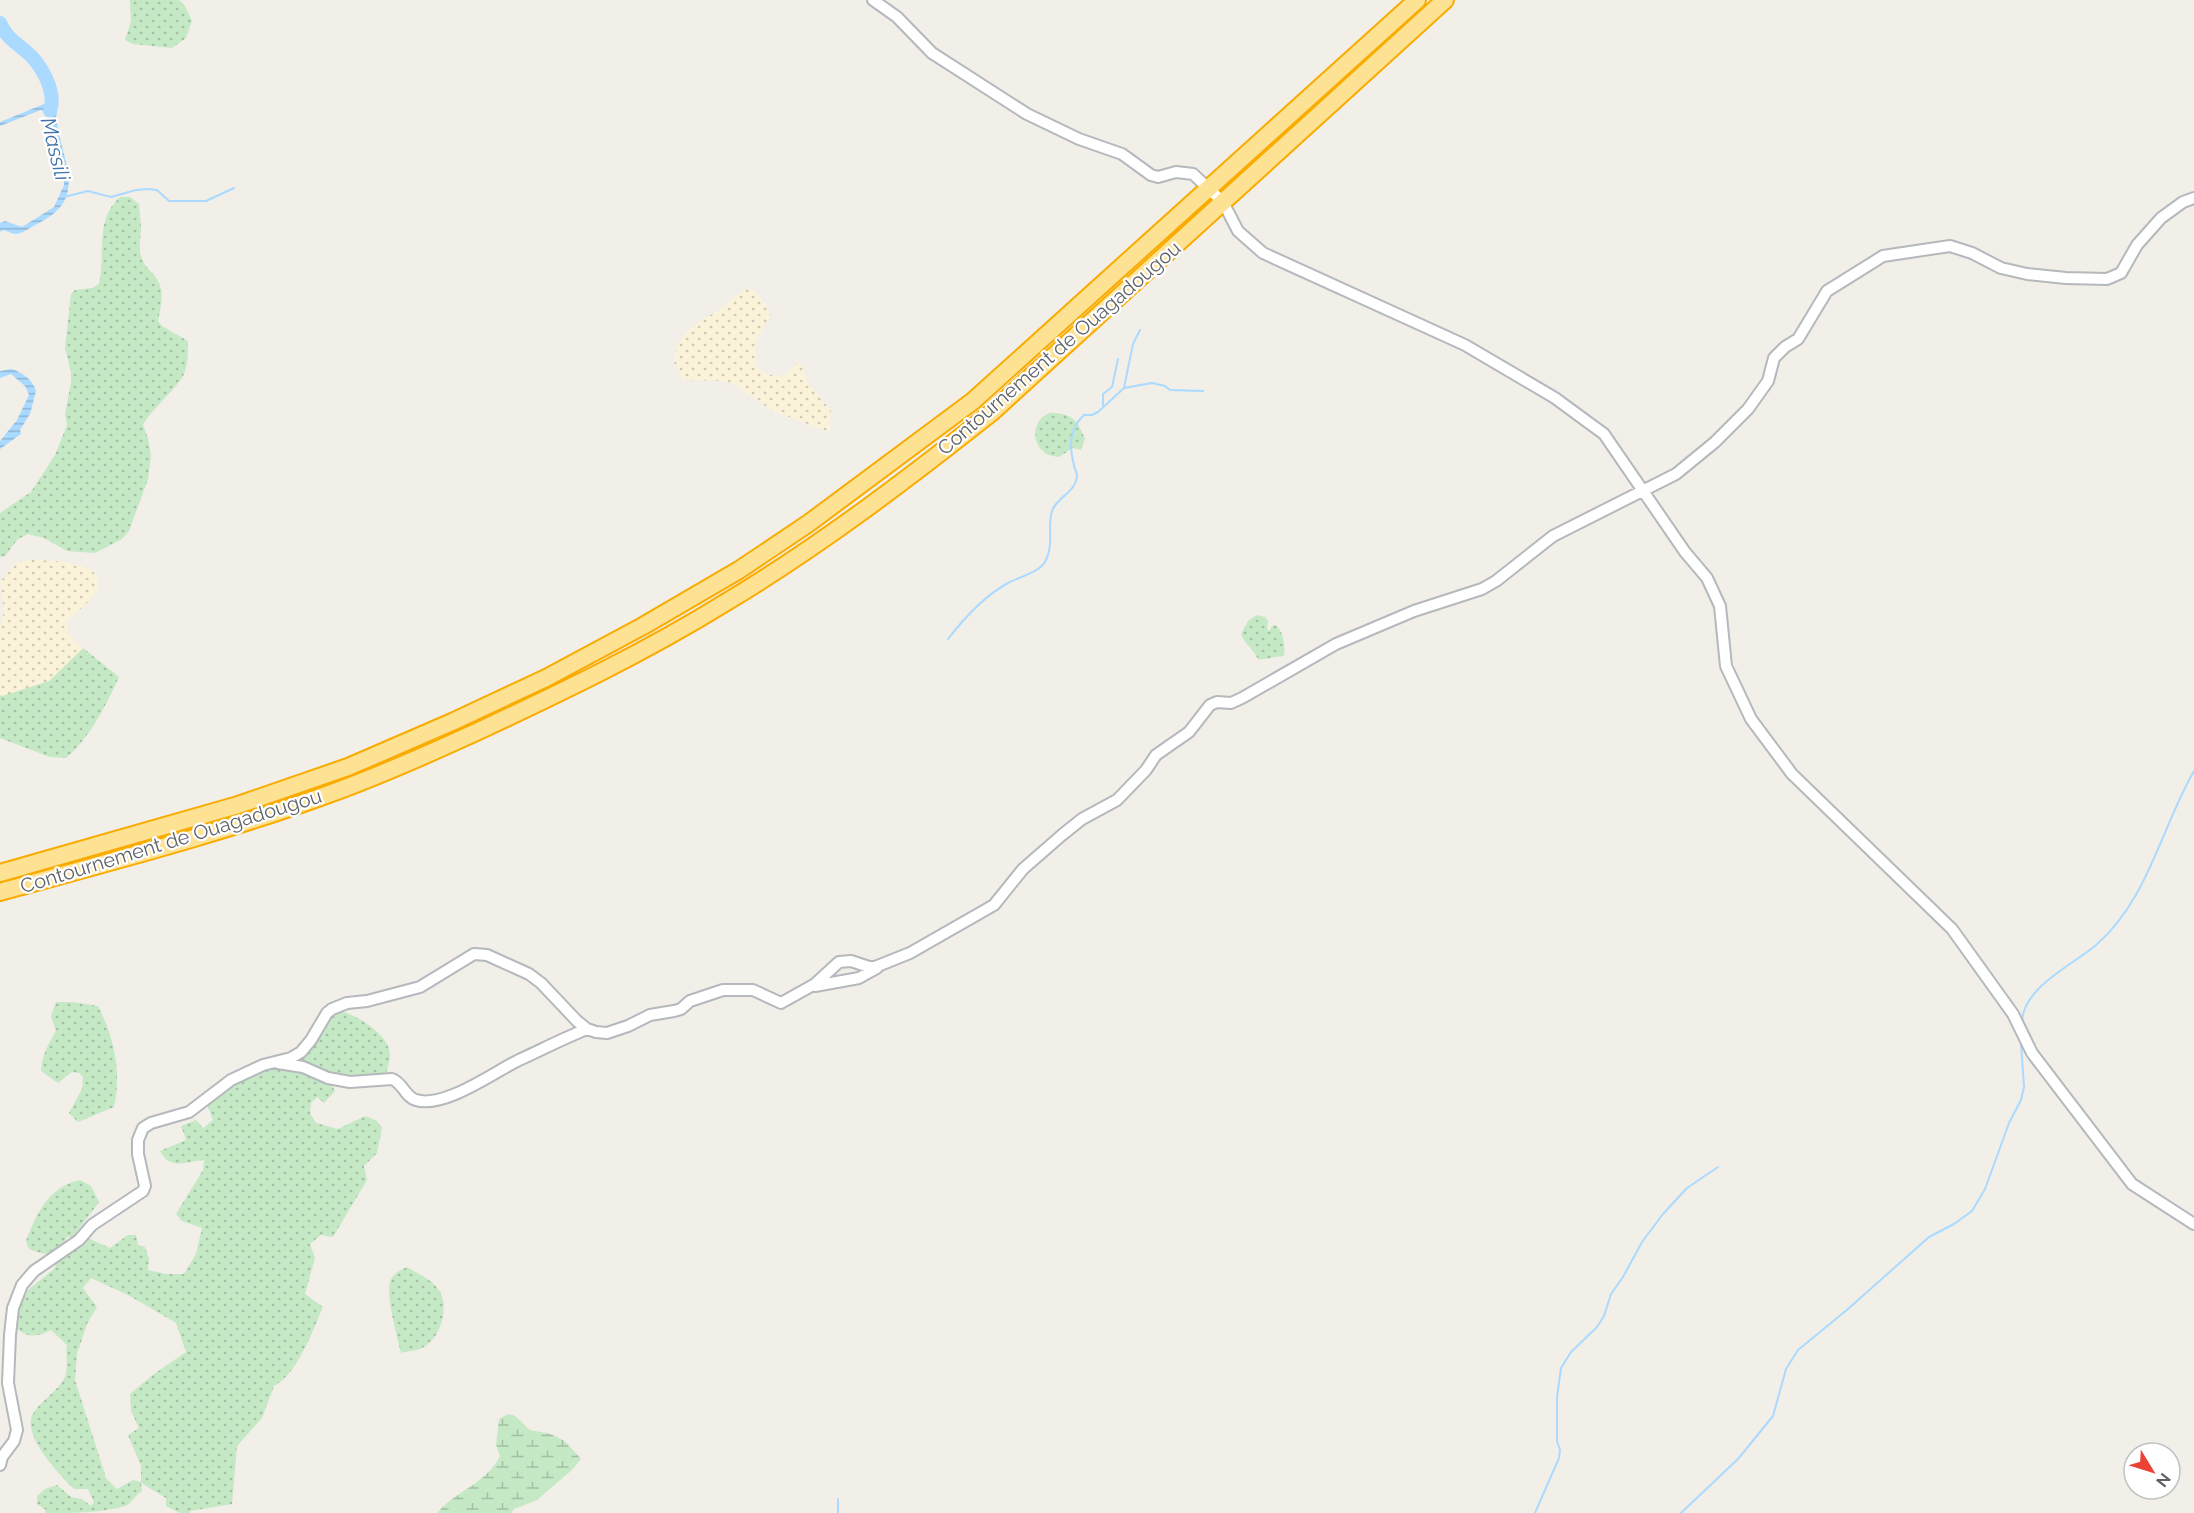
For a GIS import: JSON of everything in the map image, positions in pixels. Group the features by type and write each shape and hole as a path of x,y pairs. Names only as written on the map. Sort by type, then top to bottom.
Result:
{"highway":[{"name":"Contournement de Ouagadougou","path":"0,873 238,805 348,766 452,722 546,678 643,626 739,570 809,523 974,401 1417,0"},
{"name":"Contournement de Ouagadougou","path":"0,892 231,828 356,784 546,700 625,660 714,610 823,539 991,413 1445,0"}],"street":[{"path":"873,0 897,17 932,53 1027,114 1079,139 1122,154 1151,175 1158,177 1176,172 1193,174 1223,202 1238,231 1263,253 1465,345 1555,398 1604,434 1685,552 1707,578 1720,606 1726,666 1751,719 1791,774 1952,929 2013,1014 2032,1053 2132,1184 2194,1224"},
{"path":"810,987 860,978 910,953 994,905 1023,869 1082,819 1117,800 1146,770 1156,755 1189,732 1210,705 1217,702 1231,703 1242,698 1336,644 1414,611 1482,589 1496,581 1553,536 1676,474 1715,442 1748,409 1768,381 1774,358 1798,339 1827,291 1883,256 1950,246 1972,253 2001,268 2018,272 2066,278 2107,279 2121,273 2137,245 2161,218 2183,202 2194,198"},
{"path":"0,1466 2,1457 14,1441 17,1430 8,1383 10,1335 14,1308 22,1285 34,1271 79,1240 100,1219 142,1191 145,1185 138,1154 138,1140 143,1128 151,1123 189,1112 231,1080 263,1065 275,1063 301,1052 332,1009 347,1003 367,1001 420,987 474,954 480,953 535,979 587,1029 607,1033 650,1015 681,1009 690,1001 723,990 753,990 781,1003 810,987 844,960 869,967 883,965"},
{"path":"275,1063 303,1067 327,1078 350,1082 392,1079 398,1081 411,1098 428,1102 460,1092 517,1061 587,1029"}],"green space":[{"path":"130,0 179,0 185,6 192,21 186,38 172,48 133,44 125,40 131,21"},
{"path":"120,197 130,197 139,204 141,256 146,267 158,280 161,291 158,321 162,326 188,341 184,374 143,425 151,456 148,479 129,531 122,539 95,553 67,551 44,538 28,534 18,539 5,556 0,557 0,513 31,492 55,455 67,425 65,414 71,372 65,348 71,294 75,290 92,288 99,284 104,227 112,206"},
{"path":"1050,413 1063,414 1076,422 1085,439 1081,450 1073,448 1059,457 1048,455 1040,448 1036,437 1037,425 1044,416"},
{"path":"1256,615 1265,617 1269,631 1272,626 1276,625 1279,628 1283,639 1284,656 1258,659 1245,641 1241,634 1248,621"},
{"path":"83,648 119,677 97,720 75,750 66,758 50,757 0,738 0,695 49,681"},
{"path":"56,1002 98,1006 115,1055 117,1081 114,1107 78,1122 69,1113 82,1089 83,1077 79,1073 72,1072 58,1083 41,1071 46,1050 56,1031 51,1016"},
{"path":"341,1011 373,1028 386,1042 389,1049 389,1063 384,1080 328,1079 335,1091 324,1103 317,1097 311,1103 310,1113 316,1123 338,1129 365,1116 377,1121 382,1128 377,1153 364,1166 367,1180 333,1237 321,1235 310,1244 315,1258 305,1294 323,1307 297,1362 283,1380 274,1386 262,1418 237,1446 232,1504 180,1513 166,1506 166,1498 141,1483 142,1491 125,1506 76,1513 45,1513 46,1510 37,1504 37,1496 45,1489 57,1485 71,1497 82,1499 91,1506 94,1502 88,1489 74,1489 59,1474 36,1442 32,1431 31,1421 34,1412 65,1377 67,1345 51,1330 34,1336 18,1329 19,1307 29,1289 53,1270 59,1260 88,1238 110,1248 128,1235 136,1235 138,1245 145,1247 149,1259 148,1270 166,1274 184,1274 196,1254 202,1228 182,1221 176,1214 203,1170 204,1160 174,1163 164,1157 160,1151 186,1140 181,1126 196,1120 203,1128 213,1120 205,1099 254,1068 291,1071 332,1014","holes":["91,1278 128,1295 176,1323 186,1352 130,1394 131,1411 139,1428 128,1435 141,1466 141,1482 133,1480 117,1489 106,1478 75,1380 77,1354 87,1324 97,1307 83,1288"]},
{"path":"80,1180 91,1186 99,1202 72,1238 68,1236 56,1250 42,1253 29,1249 26,1241 39,1211 52,1195 69,1183"},
{"path":"407,1267 438,1289 442,1296 444,1311 440,1328 430,1342 424,1347 401,1353 392,1317 389,1289 393,1277"},
{"path":"508,1414 515,1416 530,1430 551,1434 565,1441 581,1459 573,1469 537,1500 514,1509 511,1513 437,1513 494,1466 500,1456 496,1445 499,1419"}],"sand":[{"path":"745,289 756,292 771,314 755,343 756,366 766,374 783,377 797,362 803,367 807,382 831,411 829,432 771,410 733,384 724,381 683,380 674,362 677,346 687,332 700,321 721,309"},
{"path":"31,560 80,565 97,577 98,586 86,604 66,620 68,634 83,648 49,681 2,696 0,695 0,628 4,612 0,582 16,563"}],"water":[{"path":"49,104 57,112 57,123 69,181 68,192 55,213 26,231 14,234 3,230 0,232 0,223 5,221 22,227 54,207 64,185 47,113 41,110 0,126 0,122"},
{"path":"11,369 26,377 36,391 30,414 20,430 21,434 0,449 0,441 17,420 29,395 25,386 11,374 0,378 0,371"}],"waterway":[{"name":"Massili","path":"0,23 6,34 33,58 42,70 52,98 50,111"},
{"path":"64,197 88,191 111,197 148,189 157,190 169,201 206,201 234,188"},
{"path":"948,639 968,615 991,594 1040,568 1046,560 1050,548 1052,511 1074,486 1076,480 1077,474 1071,451 1075,426 1084,415 1098,412 1124,388 1133,344 1140,330"},
{"path":"1103,405 1103,394 1112,387 1118,359"},
{"path":"1124,388 1152,383 1165,386 1170,390 1203,391"},
{"path":"2022,1022 2025,1009 2040,988 2096,945 2129,907 2194,771"},
{"path":"1681,1513 1738,1459 1773,1416 1786,1369 1798,1350 1929,1237 1954,1224 1972,1211 1985,1189 2009,1123 2021,1100 2024,1087 2021,1043"},
{"path":"1535,1513 1559,1458 1557,1397 1561,1368 1571,1352 1597,1327 1604,1316 1611,1294 1642,1242 1663,1214 1687,1188 1718,1167"},
{"path":"838,1499 838,1513"}]}
